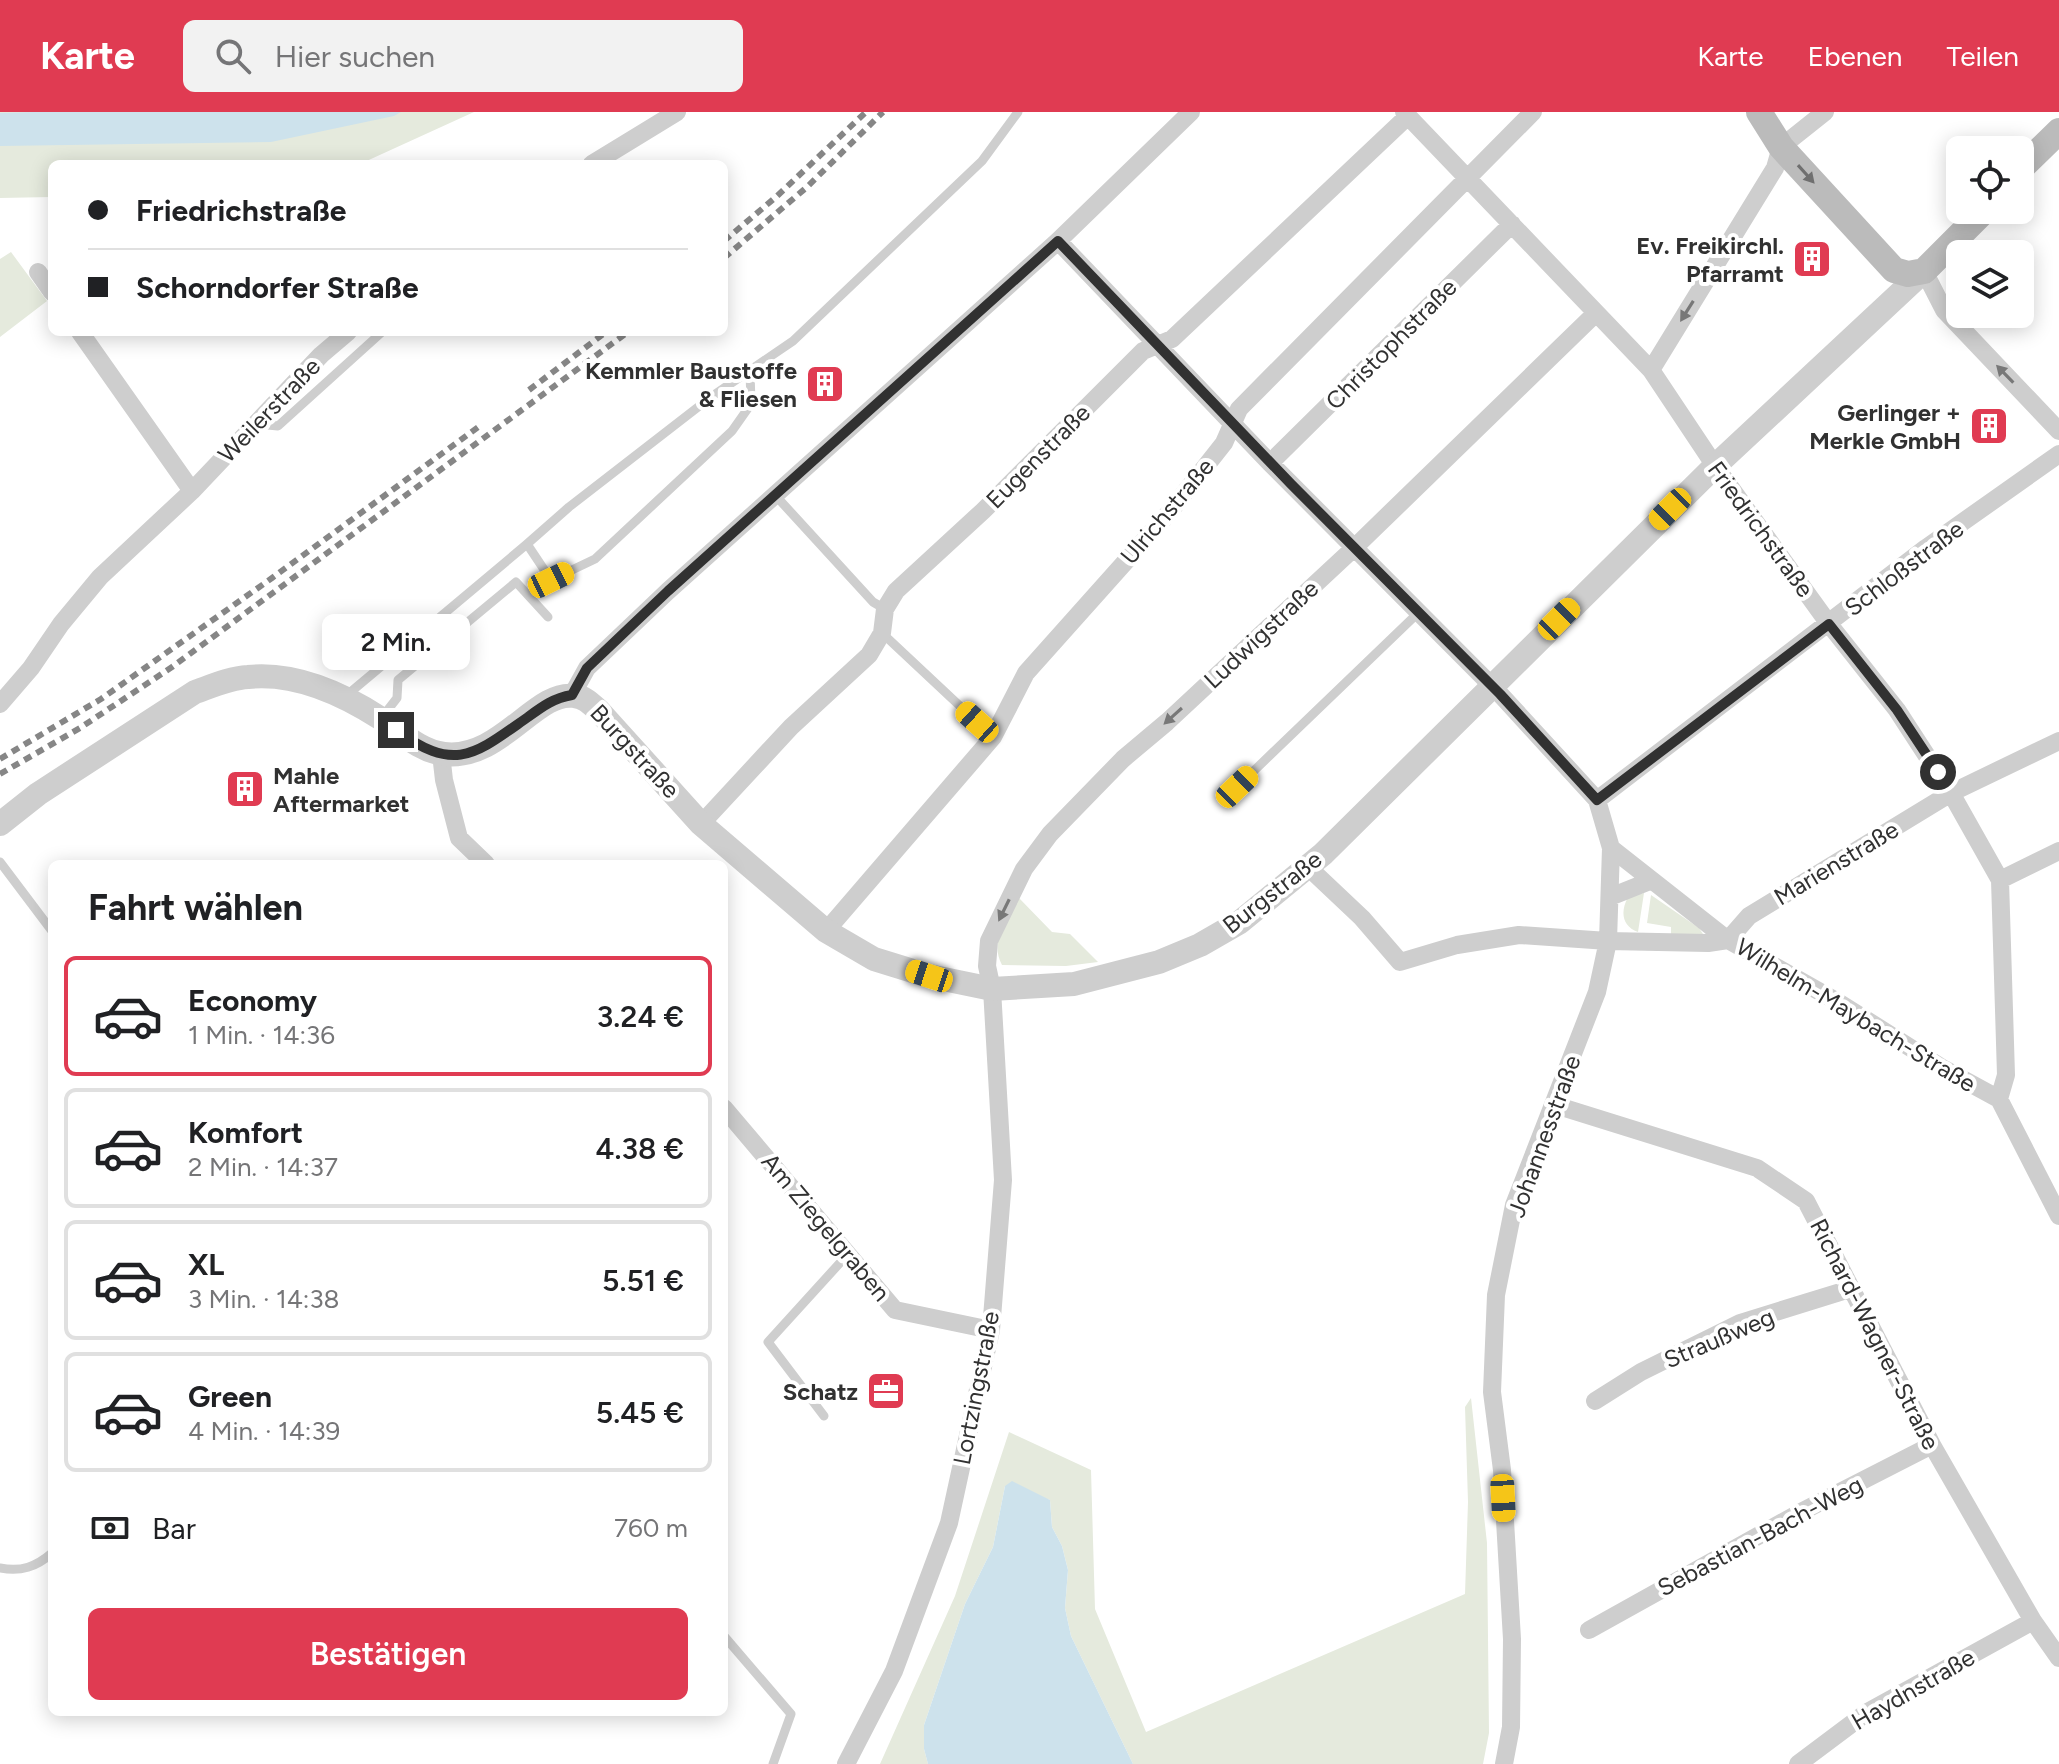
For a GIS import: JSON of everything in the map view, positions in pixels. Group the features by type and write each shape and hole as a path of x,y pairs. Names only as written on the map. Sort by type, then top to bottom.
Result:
{"main road":[{"path":"1759,112 1781,147 1894,270 1908,274 1924,271"},
{"path":"2034,155 2059,131"},
{"name":"Burgstraße","path":"1894,270 1947,224"},
{"name":"Burgstraße","path":"1924,271 1971,224"}],"street":[{"path":"603,160 677,112"},
{"path":"0,824 38,794 195,692 249,677 316,685 344,696 411,741 441,754 466,754 483,749 557,698 572,695 587,668 1058,241 1191,112"},
{"name":"Ulrichstraße","path":"826,931 993,737 1026,673 1168,514 1224,443 1239,409 1533,112"},
{"path":"1651,370 1775,168 1781,147 1825,112"},
{"name":"Friedrichstraße","path":"1406,114 1651,370 1715,466 1829,624 1897,710 1951,793 2000,880 2006,1075 1999,1099"},
{"name":"Eugenstraße","path":"885,609 896,591 983,511 1143,351 1172,339 1406,114"},
{"name":"Christophstraße","path":"1270,463 1512,224"},
{"name":"Johannesstraße","path":"1058,241 1270,463 1492,685 1597,800 1611,848 1608,941 1597,992 1514,1205 1496,1295 1492,1392 1502,1470 1512,1639 1511,1727 1504,1764"},
{"name":"Burgstraße","path":"1870,319 1894,270"},
{"path":"1924,271 1944,310 2059,431"},
{"name":"Burgstraße","path":"572,695 586,700 599,711 701,824 826,931 874,959 929,976 992,989 1074,984 1159,962 1200,945 1240,922 1308,867 1715,466 1924,271"},
{"path":"38,272 48,286"},
{"name":"Ludwigstraße","path":"992,989 987,966 989,941 1024,869 1050,834 1123,759 1354,548 1596,313"},
{"path":"83,336 192,491"},
{"name":"Weilerstraße","path":"0,704 100,577 192,491 321,355 343,336"},
{"name":"Schloßstraße","path":"1597,800 1926,548 2059,454"},
{"path":"701,824 791,727 869,655 882,633 885,609"},
{"name":"Marienstraße","path":"1728,940 1749,916 1951,793 2059,741"},
{"path":"441,754 444,780 459,838 482,860"},
{"name":"Wilhelm-Maybach-Straße","path":"1611,848 1728,940 1999,1099 2054,1191 2059,1216"},
{"path":"2000,880 2059,851"},
{"path":"1308,867 1362,918 1400,962 1457,945 1519,935 1608,941 1708,943 1728,940"},
{"path":"1610,897 1650,881"},
{"name":"Lortzingstraße","path":"846,1764 894,1671 949,1523 991,1330 1003,1180 992,989"},
{"name":"Richard-Wagner-Straße","path":"1555,1105 1757,1168 1806,1201 1932,1445 2033,1621 2059,1658"},
{"name":"Am Ziegelgraben","path":"728,1113 895,1310 991,1330"},
{"name":"Straußweg","path":"1595,1401 1641,1372 1740,1323 1850,1289"},
{"name":"Sebastian-Bach-Weg","path":"1589,1630 1799,1513 1932,1445"},
{"name":"Haydnstraße","path":"1798,1764 1866,1713 2033,1621"}],"lane":[{"path":"344,696 569,507 793,341 982,161 1018,112"},
{"path":"256,424 278,426 378,336"},
{"path":"527,544 551,580 595,559 732,431 751,404 750,371"},
{"path":"775,495 873,602 885,609"},
{"path":"381,719 397,698 398,680 516,582 548,617"},
{"path":"1237,787 1418,613"},
{"path":"882,633 993,737"},
{"path":"0,862 48,926"},
{"path":"824,1416 768,1342 848,1254"},
{"path":"0,1568 28,1569 48,1556"},
{"path":"728,1641 791,1714 773,1764"}],"shaded area":[{"path":"0,112 474,112 369,160 48,160 48,197 0,198"},
{"path":"11,252 47,301 0,337 0,259"},
{"path":"1644,893 1638,932 1626,922 1624,908 1628,897"},
{"path":"1651,895 1699,928 1703,934 1671,935 1671,927 1647,923"},
{"path":"1019,898 1052,932 1070,934 1098,962 1066,966 1002,965 997,948 999,939"},
{"path":"1471,1398 1487,1543 1489,1733 1483,1764 1133,1764 1071,1636 1065,1608 1068,1570 1062,1546 1052,1527 1050,1500 1005,1486 993,1547 965,1604 924,1725 924,1749 928,1764 880,1764 955,1596 1009,1432 1091,1470 1095,1609 1146,1732 1465,1594 1468,1502 1465,1407"}],"water":[{"path":"401,112 271,142 0,146 0,113"},
{"path":"1012,1481 1050,1500 1052,1527 1062,1546 1068,1570 1065,1608 1071,1636 1133,1764 928,1764 924,1749 924,1725 965,1604 993,1547 1005,1486"}],"railway":[{"path":"728,238 866,112"},
{"path":"728,255 807,187 883,112"},
{"path":"529,390 601,336"},
{"path":"0,774 80,728 172,667 623,336"},
{"path":"0,759 101,699 481,425"}],"place":[{"name":"Ev. Freikirchl. Pfarramt","path":"1812,259"},
{"name":"Kemmler Baustoffe & Fliesen","path":"825,384"},
{"name":"Gerlinger + Merkle GmbH","path":"1989,426"},
{"name":"Mahle Aftermarket","path":"245,789"},
{"name":"Schatz","path":"886,1391"}],"route":[{"path":"396,730 411,741 441,754 466,754 483,749 557,698 572,695 587,668 668,591 1058,241 1291,484 1500,694 1597,800 1829,624 1897,710 1938,772"}]}
